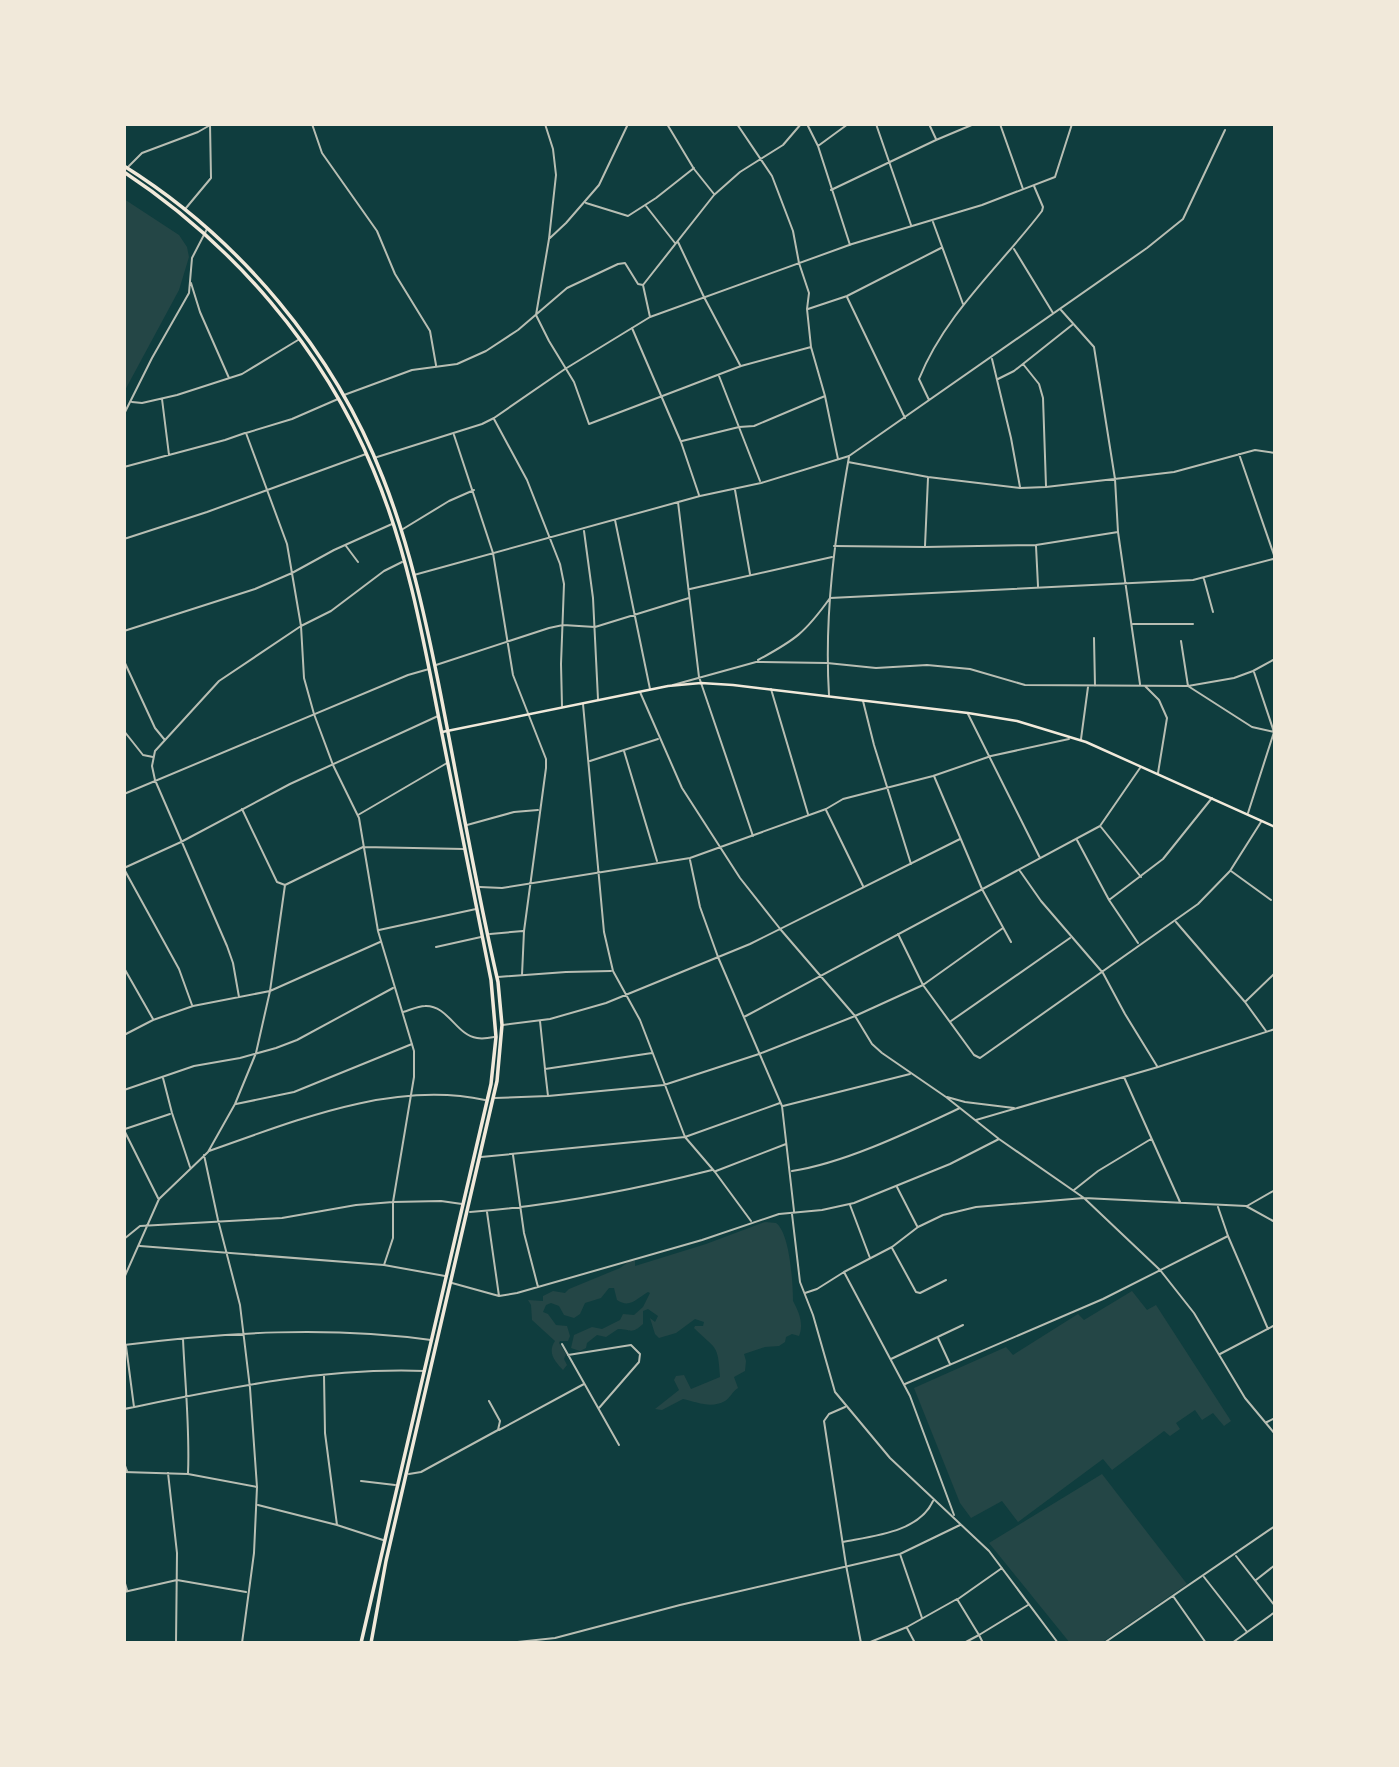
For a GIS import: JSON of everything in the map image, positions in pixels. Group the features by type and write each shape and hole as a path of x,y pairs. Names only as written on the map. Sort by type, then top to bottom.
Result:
{"highway":[{"path":"126,166 208,228 250,270 286,312 343,396 375,458 402,529 491,980 496,1037 491,1084 425,1371 371,1643"},
{"path":"124,172 204,233 264,295 299,339 338,399 367,454 412,576 435,665 497,978 502,1026 494,1098 464,1231 404,1474 398,1486 361,1643"},
{"path":"458,1230 464,1231"}],"main road":[{"path":"442,732 668,686 701,683 771,689 1017,721 1073,737 1275,827"}],"street":[{"path":"312,124 322,153 376,231 395,274 430,331 437,366"},
{"path":"545,124 553,149 556,175 536,316 574,382 589,424 741,366 811,346"},
{"path":"549,239 599,185 628,124"},
{"path":"667,124 714,195"},
{"path":"737,124 762,159 781,195 793,231 799,263 809,293 807,309 811,346 838,460"},
{"path":"643,285 714,195 740,172 783,145 801,124"},
{"path":"807,124 818,146 850,245"},
{"path":"818,146 848,124"},
{"path":"876,124 912,227"},
{"path":"929,124 936,140"},
{"path":"831,190 975,124"},
{"path":"1000,124 1023,190"},
{"path":"369,460 494,418 565,369 650,317 850,245 932,221 1055,177 1072,124"},
{"path":"126,166 142,153 210,125 211,178 185,209"},
{"path":"412,576 700,496 761,483 849,456 992,358 1147,248 1183,219 1225,130"},
{"path":"585,202 628,216 694,168"},
{"path":"930,401 919,379 928,358 963,304 1014,249 1042,211 1043,207 1034,186"},
{"path":"645,205 675,244"},
{"path":"932,221 963,304"},
{"path":"124,414 189,293 192,258 208,228"},
{"path":"678,241 741,366"},
{"path":"807,309 847,296 941,248"},
{"path":"1014,249 1054,314"},
{"path":"343,396 412,370 457,364 486,351 536,316 567,288 618,264 625,263 638,284 643,285"},
{"path":"190,280 200,312 230,379"},
{"path":"643,285 650,317"},
{"path":"847,296 905,418"},
{"path":"1060,309 1094,347 1115,479 1118,532 1140,684"},
{"path":"997,380 1014,371 1073,324"},
{"path":"631,327 663,397 700,496"},
{"path":"131,402 161,398 230,379 261,364 299,339"},
{"path":"992,358 1020,488"},
{"path":"1023,364 1039,384 1043,398 1046,487"},
{"path":"719,375 761,483"},
{"path":"681,442 739,427 754,426 825,396"},
{"path":"161,398 169,455"},
{"path":"124,467 292,419 338,399"},
{"path":"494,418 527,480 560,564 564,584 562,707"},
{"path":"246,433 287,544 301,626 304,678 314,715 333,765 357,815 378,931 413,1044 414,1077 393,1202 393,1238 384,1265"},
{"path":"454,433 493,553 513,675 546,759 547,768 524,931 522,975"},
{"path":"848,463 928,477 1020,488 1174,472 1255,450 1275,453"},
{"path":"124,539 367,454"},
{"path":"830,598 1204,578 1275,559 1238,454"},
{"path":"830,696 827,663 833,557 849,456"},
{"path":"925,547 928,477"},
{"path":"735,489 751,575"},
{"path":"402,529 449,501 474,490"},
{"path":"678,502 699,677 753,837"},
{"path":"614,519 649,689"},
{"path":"124,631 255,589 393,523"},
{"path":"584,529 595,627 598,700"},
{"path":"834,545 1036,545 1118,532"},
{"path":"345,545 358,562"},
{"path":"1036,545 1038,587"},
{"path":"689,589 833,557"},
{"path":"239,997 230,954 155,780 152,766 155,751 219,681 301,626 331,611 384,572 405,561"},
{"path":"1204,578 1213,612"},
{"path":"435,665 563,625 595,627 690,597"},
{"path":"668,686 755,662 794,641 813,622 830,598"},
{"path":"1132,624 1193,624"},
{"path":"1094,638 1095,687"},
{"path":"1181,640 1188,686 1252,727 1274,732"},
{"path":"755,662 827,663 876,668 928,664 970,669 1026,685 1095,687 1140,684 1188,686 1234,678 1275,659"},
{"path":"124,661 155,728 165,740"},
{"path":"124,794 429,668"},
{"path":"1248,814 1274,732 1253,671"},
{"path":"1145,686 1159,700 1167,718 1157,775"},
{"path":"1080,740 1088,687"},
{"path":"771,689 809,815"},
{"path":"639,691 682,788 740,878 780,930 855,1016 872,1044 999,1139 1084,1198 1160,1270 1194,1313 1245,1398 1275,1434"},
{"path":"863,700 911,864"},
{"path":"583,703 604,932 612,971 640,1020 685,1137 752,1222"},
{"path":"968,713 1040,858"},
{"path":"193,1006 179,969 124,869 431,717 439,716"},
{"path":"124,731 143,755 154,758"},
{"path":"479,887 502,888 690,858 826,809 843,799 933,776 991,755 1073,737"},
{"path":"589,761 660,738"},
{"path":"624,751 658,862"},
{"path":"357,815 448,762"},
{"path":"744,1017 1100,826 1141,767"},
{"path":"933,776 982,889 1011,942"},
{"path":"1109,900 1163,859 1212,797"},
{"path":"242,809 276,883 285,885 363,846 465,849"},
{"path":"826,809 863,886"},
{"path":"467,825 514,812 539,810"},
{"path":"898,934 923,985 974,1055 980,1058 1198,904 1230,871 1262,821"},
{"path":"1100,826 1141,878"},
{"path":"502,1026 540,1020 627,995 780,930 960,839"},
{"path":"1076,839 1109,900 1139,945"},
{"path":"690,858 700,907 718,957 781,1104 788,1144 793,1212 804,1293 835,1392 890,1458 989,1551 1058,1643"},
{"path":"1020,870 1071,938 1103,973 1158,1067"},
{"path":"1230,871 1271,900"},
{"path":"208,1152 235,1104 256,1053 270,990 285,885"},
{"path":"378,931 477,909"},
{"path":"1175,921 1245,1002 1266,1031"},
{"path":"494,1098 548,1096 664,1085 759,1054 855,1016 923,985 1003,929"},
{"path":"489,934 524,931"},
{"path":"436,947 482,936"},
{"path":"950,1022 1071,938"},
{"path":"124,1035 153,1020 193,1006 270,990 381,941"},
{"path":"124,968 153,1020"},
{"path":"497,978 612,971"},
{"path":"1245,1002 1275,973"},
{"path":"124,1090 194,1066 240,1058 297,1040 394,987"},
{"path":"402,1013 425,1006 434,1008 443,1012 464,1033 477,1038 496,1037"},
{"path":"540,1020 548,1096"},
{"path":"975,1120 1158,1067 1275,1029"},
{"path":"235,1104 294,1092 413,1044"},
{"path":"545,1069 653,1053"},
{"path":"481,1157 685,1137 781,1104 912,1074"},
{"path":"163,1077 191,1168"},
{"path":"1124,1077 1180,1203"},
{"path":"124,1278 159,1199 208,1152 315,1113 349,1105 411,1097 463,1095 486,1100"},
{"path":"946,1097 1017,1108"},
{"path":"791,1171 815,1167 920,1127 961,1108"},
{"path":"159,1199 124,1130 172,1113"},
{"path":"1073,1190 1098,1171 1152,1138"},
{"path":"451,1283 499,1296 538,1287 702,1240 752,1222 793,1212 850,1204 950,1164 999,1139"},
{"path":"462,1212 521,1207 617,1192 714,1171 788,1144"},
{"path":"513,1154 524,1233 538,1287"},
{"path":"204,1155 240,1305 249,1384 257,1504 254,1553 242,1643"},
{"path":"896,1186 918,1227"},
{"path":"804,1293 817,1289 892,1247 918,1227 943,1215 976,1207 1084,1198 1246,1206 1275,1190"},
{"path":"124,1239 139,1226 185,1225 218,1220 282,1219 356,1205 393,1202 441,1201 463,1204"},
{"path":"850,1204 870,1258"},
{"path":"1217,1206 1268,1329"},
{"path":"1246,1206 1275,1222"},
{"path":"487,1210 499,1296"},
{"path":"905,1384 1103,1299 1228,1236"},
{"path":"139,1246 384,1265 447,1276"},
{"path":"892,1247 916,1292 920,1293 946,1280"},
{"path":"844,1272 905,1384 954,1516"},
{"path":"890,1360 963,1325"},
{"path":"1219,1354 1275,1325"},
{"path":"134,1407 125,1345 183,1337 292,1331 405,1336 432,1340"},
{"path":"183,1337 185,1397 190,1434 188,1474"},
{"path":"937,1337 950,1364"},
{"path":"562,1344 619,1445"},
{"path":"568,1355 631,1345 640,1354 639,1362 599,1408"},
{"path":"124,1409 249,1384 324,1374 425,1371"},
{"path":"324,1374 325,1433 337,1525"},
{"path":"404,1474 421,1472 584,1383"},
{"path":"489,1401 500,1420 498,1430"},
{"path":"845,1407 829,1414 824,1421 842,1542 861,1643"},
{"path":"1266,1423 1275,1418"},
{"path":"124,1464 126,1472 188,1474 257,1487"},
{"path":"168,1473 177,1553 176,1643"},
{"path":"361,1481 398,1486"},
{"path":"842,1542 892,1531 909,1524 925,1515 934,1499"},
{"path":"257,1504 385,1541"},
{"path":"508,1643 555,1638 680,1605 901,1554 961,1524"},
{"path":"1104,1643 1275,1526"},
{"path":"901,1554 923,1619"},
{"path":"1235,1555 1275,1606"},
{"path":"1255,1580 1275,1565"},
{"path":"868,1643 907,1627 957,1600 1002,1568"},
{"path":"1203,1576 1247,1632"},
{"path":"124,1580 126,1591 177,1580 247,1592"},
{"path":"1173,1596 1206,1643"},
{"path":"957,1600 983,1643"},
{"path":"964,1643 1029,1605"},
{"path":"1232,1643 1275,1612"},
{"path":"907,1627 915,1643"}],"shaded area":[{"path":"124,199 179,235 187,247 189,257 179,290 124,392"},
{"path":"765,1222 776,1223 785,1237 790,1259 793,1301 800,1318 800,1332 799,1336 792,1334 786,1337 785,1342 779,1346 765,1347 744,1354 745,1371 734,1377 738,1388 727,1400 720,1403 704,1404 683,1399 662,1410 655,1409 679,1390 674,1380 676,1376 684,1375 691,1389 720,1377 717,1352 694,1328 703,1326 704,1322 695,1319 676,1333 659,1338 650,1318 655,1322 658,1316 648,1309 643,1311 643,1324 636,1329 618,1329 606,1337 597,1335 580,1351 571,1348 574,1335 592,1327 602,1329 620,1320 623,1314 634,1315 643,1307 650,1293 648,1292 633,1302 626,1303 617,1300 614,1288 609,1288 601,1298 585,1303 580,1314 574,1318 564,1315 559,1306 551,1303 546,1305 543,1312 548,1314 556,1325 567,1326 570,1336 568,1341 559,1343 566,1354 564,1359 567,1365 563,1370 552,1353 555,1341 532,1320 528,1300 543,1301 543,1296 553,1291 565,1293 620,1268 631,1260 635,1261 635,1266"},
{"path":"1132,1291 1147,1310 1156,1305 1231,1421 1224,1426 1213,1413 1202,1420 1195,1410 1176,1423 1180,1429 1170,1436 1164,1431 1112,1470 1103,1459 1018,1522 1002,1501 971,1518 960,1503 914,1388 1006,1347 1013,1355 1078,1314 1084,1320"},
{"path":"1102,1474 1187,1584 1101,1643 1070,1643 989,1543"}]}
